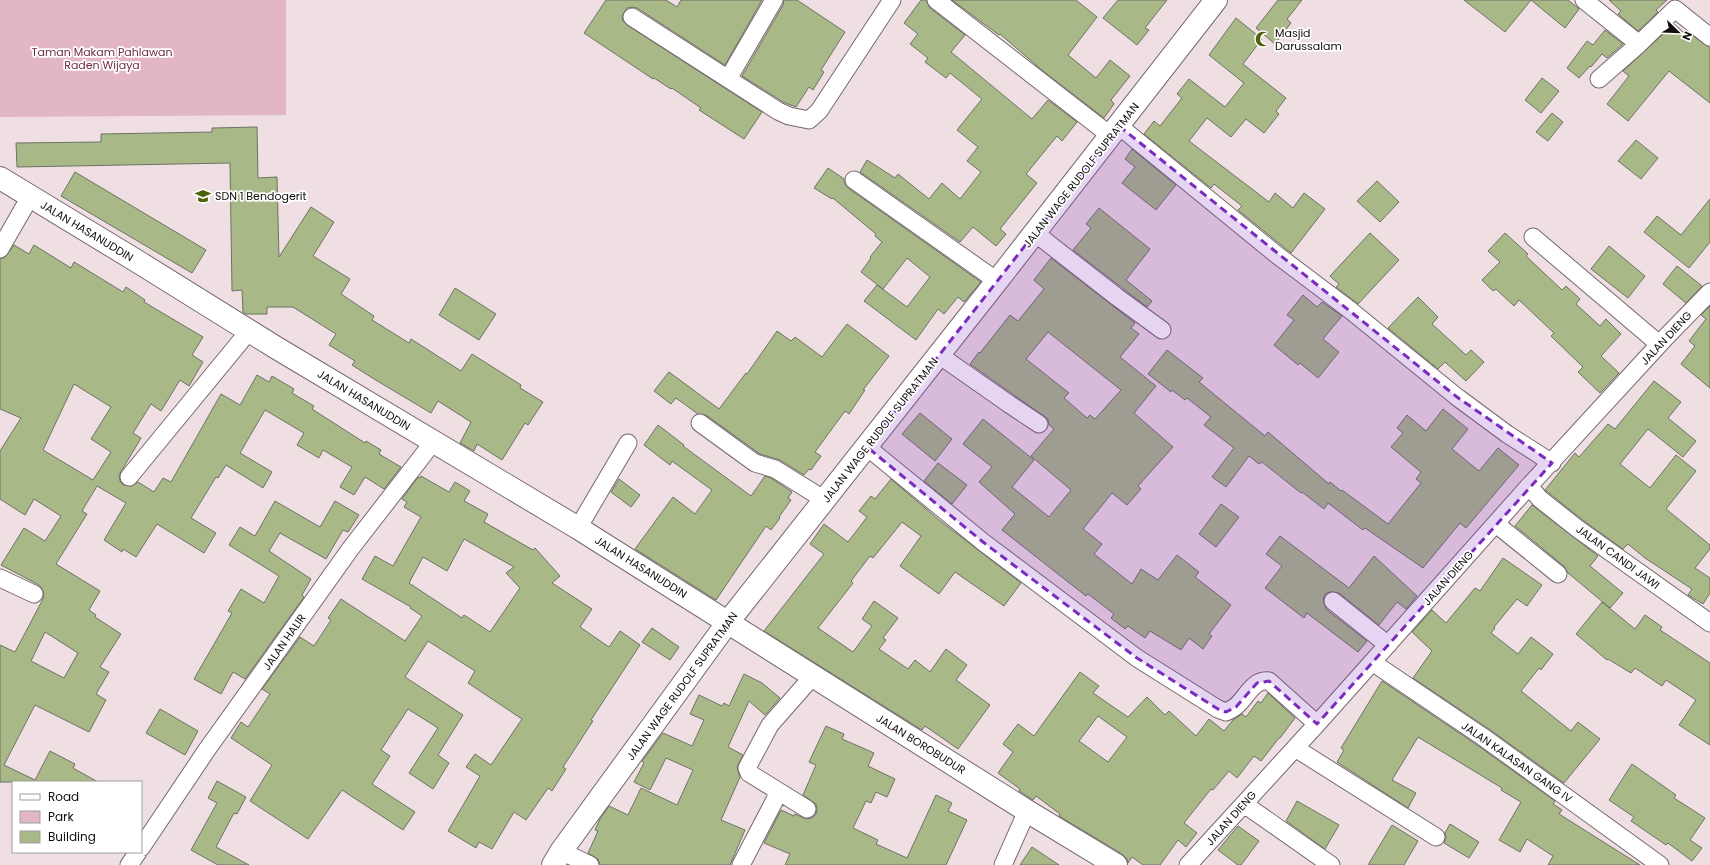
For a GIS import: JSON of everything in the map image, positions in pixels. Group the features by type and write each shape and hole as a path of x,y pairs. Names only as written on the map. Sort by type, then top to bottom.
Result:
{"street":[{"path":"728,79 774,0"},
{"path":"632,17 778,111 789,116 808,120 819,111 892,0"},
{"path":"937,0 1115,131 1272,250 1350,310 1457,397 1507,434 1552,463"},
{"name":"JALAN WAGE RUDOLF SUPRATMAN","path":"557,858 728,622 1035,233 1216,0"},
{"path":"1584,0 1639,44"},
{"path":"1599,79 1639,44 1670,4 1710,37"},
{"name":"JALAN HASANUDDIN","path":"0,178 249,331 578,528 728,622"},
{"path":"854,180 997,281"},
{"path":"0,249 30,197"},
{"path":"1035,233 1117,298 1162,330"},
{"path":"1532,237 1659,344"},
{"name":"JALAN DIENG","path":"1188,865 1296,748 1529,486 1552,463 1659,344 1710,292"},
{"path":"129,477 249,331"},
{"path":"939,355 1039,424"},
{"path":"700,423 755,463 775,469 825,500"},
{"name":"JALAN HALIR","path":"142,847 206,752 351,548 434,441"},
{"path":"578,528 628,443"},
{"path":"867,447 983,542 1137,658 1218,709 1226,712 1236,707 1257,683 1263,680 1269,680 1317,724"},
{"name":"JALAN CANDI JAWI","path":"1529,486 1540,499 1578,528 1710,624"},
{"path":"1496,524 1558,574"},
{"path":"0,578 34,594"},
{"path":"1333,601 1388,644"},
{"name":"JALAN BOROBUDUR","path":"728,622 1027,811 1116,865"},
{"name":"JALAN KALASAN GANG IV","path":"1372,662 1483,737 1660,865"},
{"path":"807,809 749,773 747,768 770,725 813,676"},
{"path":"1296,748 1436,837"},
{"path":"741,865 779,792"},
{"path":"1244,804 1331,865"},
{"path":"1003,865 1027,811"},
{"path":"129,865 137,853"},
{"path":"557,858 590,865"}],"highlighted area":[{"path":"1119,126 1457,397 1552,463 1317,724 1269,681 1257,683 1236,707 1226,712 1218,709 1137,658 983,542 867,447"}],"green space":[{"name":"Taman Makam Pahlawan Raden Wijaya","path":"0,0 286,0 286,115 0,117"}],"building":[{"path":"606,0 666,0 677,7 681,0 762,0 725,65 637,8 627,8 622,16 623,21 627,25 762,112 744,139 699,110 701,108 672,88 671,89 654,78 653,79 584,33"},
{"path":"784,0 797,0 845,32 821,70 824,72 813,90 809,87 796,107 783,102 742,76 783,5"},
{"path":"921,0 926,0 930,8 965,35 951,52 1032,119 1048,100 1077,122 1062,141 1057,136 1026,174 1037,183 1000,229 1006,234 996,246 973,227 960,242 860,172 867,160 895,178 898,174 929,199 942,183 960,199 981,172 967,161 978,147 957,130 982,99 950,73 946,78 925,62 928,58 910,44 918,34 904,23"},
{"path":"952,0 1076,0 1097,17 1068,55 1096,78 1110,60 1130,76 1111,100 1114,104 1104,118 1043,71 1000,34 999,35"},
{"path":"1118,0 1167,0 1145,28 1149,30 1137,45 1103,18"},
{"path":"1278,0 1302,0 1287,19 1291,23 1275,44 1256,28"},
{"path":"1464,0 1531,0 1505,32"},
{"path":"1531,0 1568,0 1579,9 1565,28"},
{"path":"1609,0 1667,0 1656,10 1658,12 1638,31 1618,14 1621,11"},
{"path":"1236,18 1262,39 1243,64 1286,98 1276,111 1279,114 1264,133 1246,119 1231,137 1207,118 1189,141 1269,202 1275,193 1293,208 1304,193 1325,209 1291,253 1238,210 1242,206 1214,184 1211,188 1144,134 1154,121 1160,126 1182,98 1177,94 1189,79 1225,107 1244,83 1209,55"},
{"path":"1674,24 1690,38 1692,35 1710,48 1710,103 1669,71 1628,121 1607,104 1629,76 1623,71"},
{"path":"1605,30 1623,44 1607,58 1602,54 1579,78 1567,68 1587,41 1593,45"},
{"path":"1542,78 1559,91 1541,113 1525,100"},
{"path":"1552,113 1563,122 1548,141 1536,132"},
{"path":"257,127 258,178 277,177 279,257 311,207 334,222 313,256 350,279 341,294 374,316 372,320 409,343 411,339 461,371 472,354 521,385 520,388 543,402 528,425 525,423 502,460 477,444 474,451 460,443 471,422 438,401 431,413 352,365 355,361 329,345 336,334 293,307 267,307 267,314 246,314 243,312 242,290 232,291 230,163 17,167 16,143 101,142 101,134 212,132 212,128"},
{"path":"1636,140 1658,158 1641,179 1618,161"},
{"path":"1132,149 1176,185 1156,210 1122,183 1135,167 1125,159"},
{"path":"828,168 844,179 848,188 981,282 964,302 958,297 944,314 938,309 916,340 864,301 877,285 907,307 930,277 907,258 883,289 861,272 871,258 870,257 882,242 875,236 876,234 833,198 832,199 814,188"},
{"path":"75,172 206,250 192,273 61,196"},
{"path":"1377,181 1399,202 1380,222 1357,201"},
{"path":"1710,199 1710,242 1689,268 1644,232 1657,216 1681,235"},
{"path":"1099,208 1150,249 1126,280 1152,301 1147,307 1073,250 1091,228 1086,224"},
{"path":"1370,233 1399,260 1358,304 1336,287 1339,284 1330,276"},
{"path":"1505,233 1528,254 1526,256 1562,290 1566,286 1580,299 1576,304 1600,326 1606,319 1621,334 1601,356 1619,373 1600,393 1578,372 1583,367 1551,336 1554,333 1519,300 1514,306 1496,289 1493,291 1482,280 1500,262 1488,251"},
{"path":"14,245 29,254 34,245 71,268 74,262 123,292 126,287 145,300 144,302 203,337 192,355 203,362 189,386 180,380 161,411 151,404 133,433 141,438 119,475 120,481 123,485 132,486 138,482 154,492 163,478 171,482 221,394 240,405 257,375 269,382 272,376 294,389 292,393 314,406 312,409 365,443 366,441 381,450 379,454 401,467 384,489 365,477 354,495 340,487 352,467 323,450 319,458 297,445 304,433 265,410 240,453 272,472 263,488 226,465 218,478 216,477 191,518 216,533 204,553 157,524 136,557 123,549 122,552 104,540 126,503 97,486 82,511 87,514 56,564 100,591 89,610 96,615 95,617 121,634 100,667 109,672 96,694 106,700 89,732 35,705 4,765 35,780 50,751 75,764 73,768 96,781 0,782 0,645 15,652 43,599 44,594 39,585 1,565 24,528 45,541 61,516 34,499 25,515 0,499 0,451 21,418 0,409 0,259 5,257","holes":["74,384 111,407 91,439 111,452 93,480 43,450","45,632 78,653 64,678 31,661"]},
{"path":"1609,246 1645,276 1628,298 1591,269"},
{"path":"1051,258 1135,323 1131,328 1139,334 1120,357 1156,386 1134,413 1173,447 1138,486 1141,489 1127,505 1112,493 1083,529 1102,544 1094,554 1132,584 1141,569 1158,580 1177,555 1199,572 1195,577 1231,605 1209,634 1212,636 1203,649 1189,638 1181,650 1150,631 1145,638 1128,626 1125,629 1111,618 1114,614 1088,594 1086,596 1002,530 1015,514 979,482 992,467 963,444 983,419 1034,460 1012,487 1049,517 1071,490 1031,456 1054,429 1049,425 1048,419 970,364 1010,315 1018,321 1044,289 1034,280","holes":["1048,332 1121,390 1095,419 1090,415 1087,418 1064,398 1069,393 1026,359"]},
{"path":"1677,266 1702,286 1686,303 1663,284"},
{"path":"455,288 496,314 479,340 439,315"},
{"path":"1303,295 1317,307 1322,302 1342,316 1323,339 1339,352 1318,378 1300,363 1298,365 1274,345 1294,320 1287,315"},
{"path":"1418,297 1438,317 1432,324 1466,355 1471,350 1484,362 1466,381 1445,362 1438,369 1388,328"},
{"path":"1710,306 1710,388 1681,364 1695,346 1689,341 1706,319 1701,315"},
{"path":"847,324 889,356 863,390 865,390 849,414 845,411 815,452 821,456 811,470 809,469 804,475 780,460 760,454 706,415 698,414 676,398 671,404 654,391 669,372 719,409 746,373 747,374 777,331 791,341 795,337 822,357"},
{"path":"1167,350 1203,378 1199,382 1265,436 1268,432 1329,484 1330,482 1341,491 1342,490 1388,524 1421,483 1416,479 1421,472 1391,447 1403,433 1397,428 1407,415 1426,431 1443,409 1468,429 1452,449 1479,471 1498,448 1519,465 1466,528 1460,523 1423,568 1365,528 1363,530 1328,503 1324,509 1262,462 1259,464 1249,456 1226,487 1212,477 1234,448 1204,425 1211,417 1187,398 1185,400 1172,390 1171,392 1148,374"},
{"path":"1654,381 1681,402 1668,418 1696,441 1683,457 1648,429 1620,464 1650,488 1676,455 1696,471 1666,509 1710,545 1710,549 1695,568 1710,578 1710,593 1703,604 1688,595 1692,589 1645,558 1628,544 1623,549 1545,490 1575,453 1579,457 1608,424 1615,429"},
{"path":"920,413 952,439 935,461 902,434"},
{"path":"658,425 684,445 683,446 751,496 765,476 771,478 792,492 788,498 791,500 779,517 780,518 771,530 766,526 716,600 635,549 673,497 695,514 712,490 672,461 670,465 644,445"},
{"path":"938,463 967,485 952,504 924,481"},
{"path":"421,476 449,492 455,482 470,491 464,501 488,514 484,522 533,550 535,548 560,576 552,583 592,609 580,627 609,647 620,631 640,645 591,720 593,721 563,767 566,769 552,791 548,788 526,820 514,812 492,849 479,842 476,848 448,831 480,776 466,767 475,754 491,765 522,719 468,683 475,671 428,641 405,677 463,715 438,755 449,763 433,789 409,773 438,728 408,709 381,750 390,756 372,784 415,812 403,830 342,790 308,839 250,801 272,765 231,738 241,722 248,727 270,694 262,689 300,637 314,646 331,620 328,618 341,599 405,641 422,616 410,608 411,607 362,579 375,556 393,566 421,517 404,507 407,502 402,499 418,477 420,478","holes":["464,539 514,567 506,573 520,588 490,632 464,615 462,618 409,583 423,557 447,571"]},
{"path":"619,479 640,495 631,507 611,492"},
{"path":"891,479 939,520 1021,583 1004,606 955,572 939,594 900,566 921,536 902,522 873,558 870,556 851,581 853,583 818,628 853,652 872,626 862,619 874,601 898,618 883,638 886,640 879,649 908,669 915,660 930,672 946,649 967,665 956,680 990,705 958,749 925,726 922,730 764,631 824,554 810,544 824,524 848,542 867,517 859,511 871,496 875,499"},
{"path":"275,501 320,527 335,501 359,515 348,532 343,530 326,559 280,533 269,551 311,579 302,595 304,597 245,679 233,672 221,694 194,679 232,613 228,611 241,589 264,603 279,576 229,545 240,527 255,536"},
{"path":"1221,504 1239,517 1216,547 1199,534"},
{"path":"1532,505 1598,556 1590,566 1623,593 1610,608 1568,573 1564,566 1515,526"},
{"path":"1280,536 1349,588 1374,556 1417,596 1406,609 1397,602 1379,625 1339,593 1330,592 1325,594 1323,600 1326,609 1367,641 1358,652 1307,613 1304,618 1265,588 1282,566 1266,554"},
{"path":"1503,558 1542,585 1527,606 1517,599 1494,627 1495,628 1491,633 1518,654 1531,637 1553,654 1541,670 1539,668 1521,691 1571,731 1578,722 1600,739 1564,783 1489,729 1413,678 1432,651 1412,632 1432,610 1446,623 1475,588 1480,591"},
{"path":"1602,602 1635,629 1645,615 1662,627 1660,630 1710,663 1710,745 1679,725 1696,700 1666,680 1662,686 1635,668 1631,673 1608,659 1607,660 1576,634"},
{"path":"652,628 679,647 670,660 642,642"},
{"path":"1080,672 1099,686 1093,693 1128,717 1147,697 1165,715 1169,711 1196,736 1209,719 1224,731 1233,720 1242,714 1246,717 1258,701 1261,703 1268,693 1295,718 1261,761 1254,756 1237,778 1229,771 1213,790 1211,789 1184,823 1197,833 1186,847 1178,840 1160,865 1143,865 1132,857 1128,863 1127,859 1122,854 1059,816 1060,814 1036,796 1033,800 1019,791 1020,789 998,773 1013,752 1003,744 1018,724 1034,736","holes":["1098,716 1127,737 1108,762 1079,741"]},
{"path":"744,674 762,683 780,698 765,715 749,701 728,747 743,755 737,767 740,777 721,820 745,830 730,865 600,865 598,859 588,853 598,831 595,830 600,819 609,806 628,815 641,788 677,805 693,770 666,758 650,790 634,782 644,763 642,761 663,733 692,746 704,720 690,714 699,695 722,706 724,703 729,706"},
{"path":"1382,681 1477,745 1555,801 1553,804 1562,810 1559,814 1640,865 1548,865 1553,856 1527,839 1520,852 1499,840 1521,802 1501,790 1502,788 1418,737 1392,780 1416,793 1408,808 1337,762 1344,750 1341,748"},
{"path":"160,709 198,731 185,755 146,733"},
{"path":"826,726 844,734 842,739 874,753 868,766 895,779 887,797 876,792 871,803 866,801 853,828 878,840 876,844 907,858 936,795 952,803 948,811 967,820 946,865 785,865 790,854 764,843 781,810 794,816 795,814 806,819 812,818 816,814 816,804 803,795 816,765 809,762"},
{"path":"1632,764 1676,795 1674,798 1705,818 1690,840 1702,848 1692,861 1668,843 1666,845 1631,821 1634,817 1609,800"},
{"path":"217,781 246,797 237,814 234,813 216,847 249,865 218,865 191,850 217,803 208,798"},
{"path":"1297,801 1339,825 1325,849 1286,821"},
{"path":"1450,824 1479,842 1469,858 1444,843 1446,838 1445,833"},
{"path":"1392,825 1418,841 1404,865 1368,865"},
{"path":"1238,826 1259,841 1241,865 1238,865 1218,850"},
{"path":"1032,847 1059,865 1020,865"}],"place":[{"name":"Masjid Darussalam","path":"1263,39"},
{"name":"SDN 1 Bendogerit","path":"203,196"}]}
